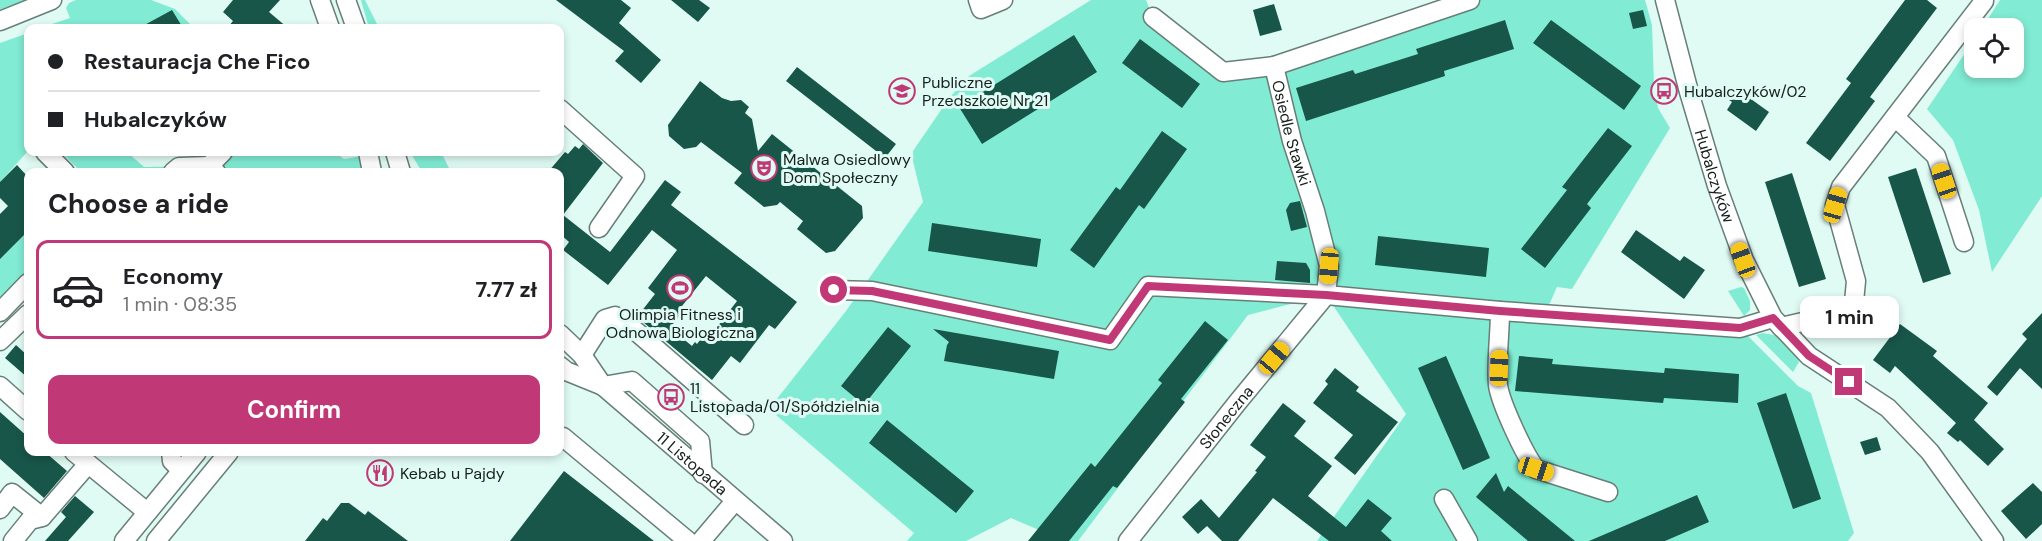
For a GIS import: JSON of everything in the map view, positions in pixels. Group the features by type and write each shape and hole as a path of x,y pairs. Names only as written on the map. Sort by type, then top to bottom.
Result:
{"street":[{"path":"0,21 52,0"},
{"path":"320,0 329,24"},
{"path":"346,0 355,24"},
{"path":"978,0 981,9 1003,0"},
{"name":"Osiedle Stawki","path":"1326,295 1329,266 1315,211 1292,141 1274,66 1470,0"},
{"name":"Hubalczyków","path":"1665,0 1717,186 1743,260 1777,322 1809,356 1888,408 1930,452 1994,541"},
{"path":"834,290 872,291 1110,340 1148,286 1326,295 1500,311 1740,328 1842,313 1854,302 1856,281 1835,205 1841,187 1984,1"},
{"path":"1153,17 1223,72 1274,66"},
{"path":"564,113 636,176 599,228"},
{"path":"1895,117 1936,156 1964,242"},
{"path":"49,156 61,168"},
{"path":"178,168 196,168"},
{"path":"0,312 24,287"},
{"name":"Słoneczna","path":"1128,541 1326,295"},
{"path":"1500,311 1498,386 1529,461 1536,469 1608,492"},
{"path":"582,355 604,319 615,316 623,320 744,424"},
{"path":"0,341 24,318"},
{"name":"11 Listopada","path":"564,338 582,355 603,386 783,541"},
{"name":"11 Listopada","path":"564,369 603,386"},
{"path":"0,386 24,407"},
{"path":"564,438 688,541"},
{"path":"79,456 147,512"},
{"path":"171,456 172,461 181,470"},
{"path":"124,541 193,456"},
{"path":"156,541 227,456"},
{"path":"12,541 30,520 42,517 88,464"},
{"path":"0,509 6,488 42,517"},
{"path":"1444,499 1468,541"},
{"path":"701,541 735,501"}],"green space":[{"path":"0,0 28,0 0,10"},
{"path":"76,0 151,0 175,9 190,24 52,24 70,18 66,8 69,3"},
{"path":"361,0 365,0 377,24 368,24"},
{"path":"1091,0 1146,0 1153,18 1223,72 1470,0 1645,0 1652,25 1654,86 1658,108 1670,128 1572,289 1557,287 1545,314 1740,328 1798,386 1811,393 1854,533 1848,541 1317,541 1406,414 1326,295 1248,315 1078,541 1065,541 1011,518 966,541 907,541 914,533 769,409 846,311 923,202 913,161 913,151 950,97 969,76"},
{"path":"2000,0 2042,0 2042,196 1992,272 1979,210 1953,140 1927,109 1964,55 1964,78 2024,78 2024,18 1988,18"},
{"path":"24,34 24,155 0,182 0,43"},
{"path":"65,156 132,156 144,167 209,166 219,156 340,156 344,159 369,156 371,168 77,168"},
{"path":"412,156 443,156 449,168 420,168"},
{"path":"24,235 24,287 0,312 0,258"},
{"path":"1744,288 1750,301 1750,310 1744,316 1728,291"},
{"path":"1763,333 1778,336 1798,358 1799,362 1793,372 1756,335"}],"building":[{"path":"233,0 280,0 269,12 283,24 230,24 233,21 223,12"},
{"path":"556,0 621,0 631,8 619,23 661,60 641,83 615,61 624,51"},
{"path":"671,0 699,0 710,8 698,22"},
{"path":"1905,0 1927,0 1937,8 1870,97 1875,101 1830,161 1806,143 1851,83 1846,79"},
{"path":"1274,4 1282,30 1260,36 1253,10"},
{"path":"172,10 181,24 146,24"},
{"path":"1643,10 1647,26 1633,29 1629,13"},
{"path":"1505,20 1514,49 1444,71 1445,76 1306,121 1296,88 1353,70 1355,74 1418,54 1416,49"},
{"path":"1551,20 1641,86 1624,110 1533,43"},
{"path":"1074,35 1097,72 982,144 959,107"},
{"path":"1140,39 1200,84 1182,108 1122,63"},
{"path":"797,67 896,144 885,158 786,81"},
{"name":"Malwa Osiedlowy Dom Społeczny","path":"700,81 722,98 731,101 741,100 749,107 745,113 752,119 758,151 772,134 862,206 863,218 835,251 826,253 797,229 803,221 780,202 777,205 764,207 734,183 742,173 701,142 696,147 684,149 669,136 668,125"},
{"path":"1737,89 1769,112 1756,131 1727,110 1732,102 1729,100"},
{"path":"1608,128 1632,146 1587,204 1591,208 1545,268 1521,249 1567,190 1562,187"},
{"path":"1162,131 1187,149 1144,209 1139,205 1094,268 1070,250 1116,187 1120,190"},
{"path":"583,144 603,163 564,214 564,168 551,168 564,156 565,152 568,154 575,146 579,149"},
{"path":"17,165 24,173 24,235 0,259 0,214 8,206 0,198 0,182"},
{"path":"1916,168 1951,274 1923,283 1888,177"},
{"path":"1792,173 1826,279 1799,287 1765,182"},
{"path":"665,180 681,192 671,205 797,302 775,329 769,325 740,363 731,356 712,380 637,317 655,294 648,288 677,250 652,230 608,285 564,251 569,242 564,238 564,216 610,252","holes":["706,276 737,301 711,335 707,331 697,344 695,342 692,346 670,328 685,308 682,306"]},
{"path":"1300,201 1307,227 1291,231 1286,210 1290,203"},
{"path":"932,223 1041,239 1037,267 928,251"},
{"path":"1636,230 1680,261 1684,256 1705,270 1684,299 1621,252"},
{"path":"1378,236 1489,248 1486,277 1375,265"},
{"path":"1277,261 1306,263 1310,270 1310,283 1275,280"},
{"path":"2042,313 2042,389 2020,368 1997,396 1987,387 2027,339 2022,334"},
{"path":"1205,321 1228,340 1181,399 1185,402 1117,488 1113,486 1069,541 1028,541 1091,463 1095,467 1162,383 1158,380"},
{"path":"1900,324 1937,351 1933,356 1988,403 1974,420 2004,449 1988,466 1960,440 1958,442 1947,433 1956,423 1895,366 1890,373 1873,360"},
{"path":"888,327 911,346 864,405 841,386"},
{"path":"933,329 1059,351 1054,379 944,361 949,342"},
{"path":"16,345 24,352 24,375 5,358"},
{"path":"1446,356 1490,458 1463,470 1418,368"},
{"path":"1519,356 1553,359 1552,364 1664,373 1665,368 1739,374 1738,403 1664,398 1663,403 1515,391"},
{"path":"1335,368 1359,387 1356,391 1398,422 1355,475 1334,458 1353,435 1313,403 1328,384 1325,381"},
{"path":"1786,393 1821,499 1793,509 1757,403"},
{"path":"1283,403 1306,421 1294,436 1332,466 1308,496 1346,527 1368,499 1392,518 1381,531 1392,541 1329,541 1273,498 1238,541 1222,541 1207,526 1198,534 1182,517 1201,499 1219,518 1257,472 1255,471 1266,457 1250,445"},
{"path":"0,412 24,433 24,456 50,456 67,471 44,498 0,459"},
{"path":"887,420 974,491 956,513 869,443"},
{"path":"1877,437 1881,450 1865,455 1860,442"},
{"path":"564,471 654,541 510,541"},
{"path":"1496,473 1504,492 1508,486 1575,541 1528,541 1476,497"},
{"path":"2033,483 2042,492 2042,524 2026,539 2001,511"},
{"path":"1697,495 1709,522 1665,541 1589,541"},
{"path":"75,496 94,512 68,541 45,541 66,517 61,512"},
{"path":"341,503 349,503 365,515 368,511 408,541 305,541 323,518 327,521"}],"place":[{"name":"Publiczne Przedszkole Nr 21","path":"902,91"},
{"name":"Hubalczyków/02","path":"1664,91"},
{"name":"Malwa Osiedlowy Dom Społeczny","path":"764,168"},
{"name":"Olimpia Fitness i Odnowa Biologiczna","path":"680,288"},
{"name":"11 Listopada/01/Spółdzielnia","path":"671,397"},
{"name":"Kebab u Pajdy","path":"380,473"}],"route":[{"path":"834,290 872,291 1110,340 1148,286 1326,295 1500,311 1740,328 1773,318 1809,356 1849,382"}]}
